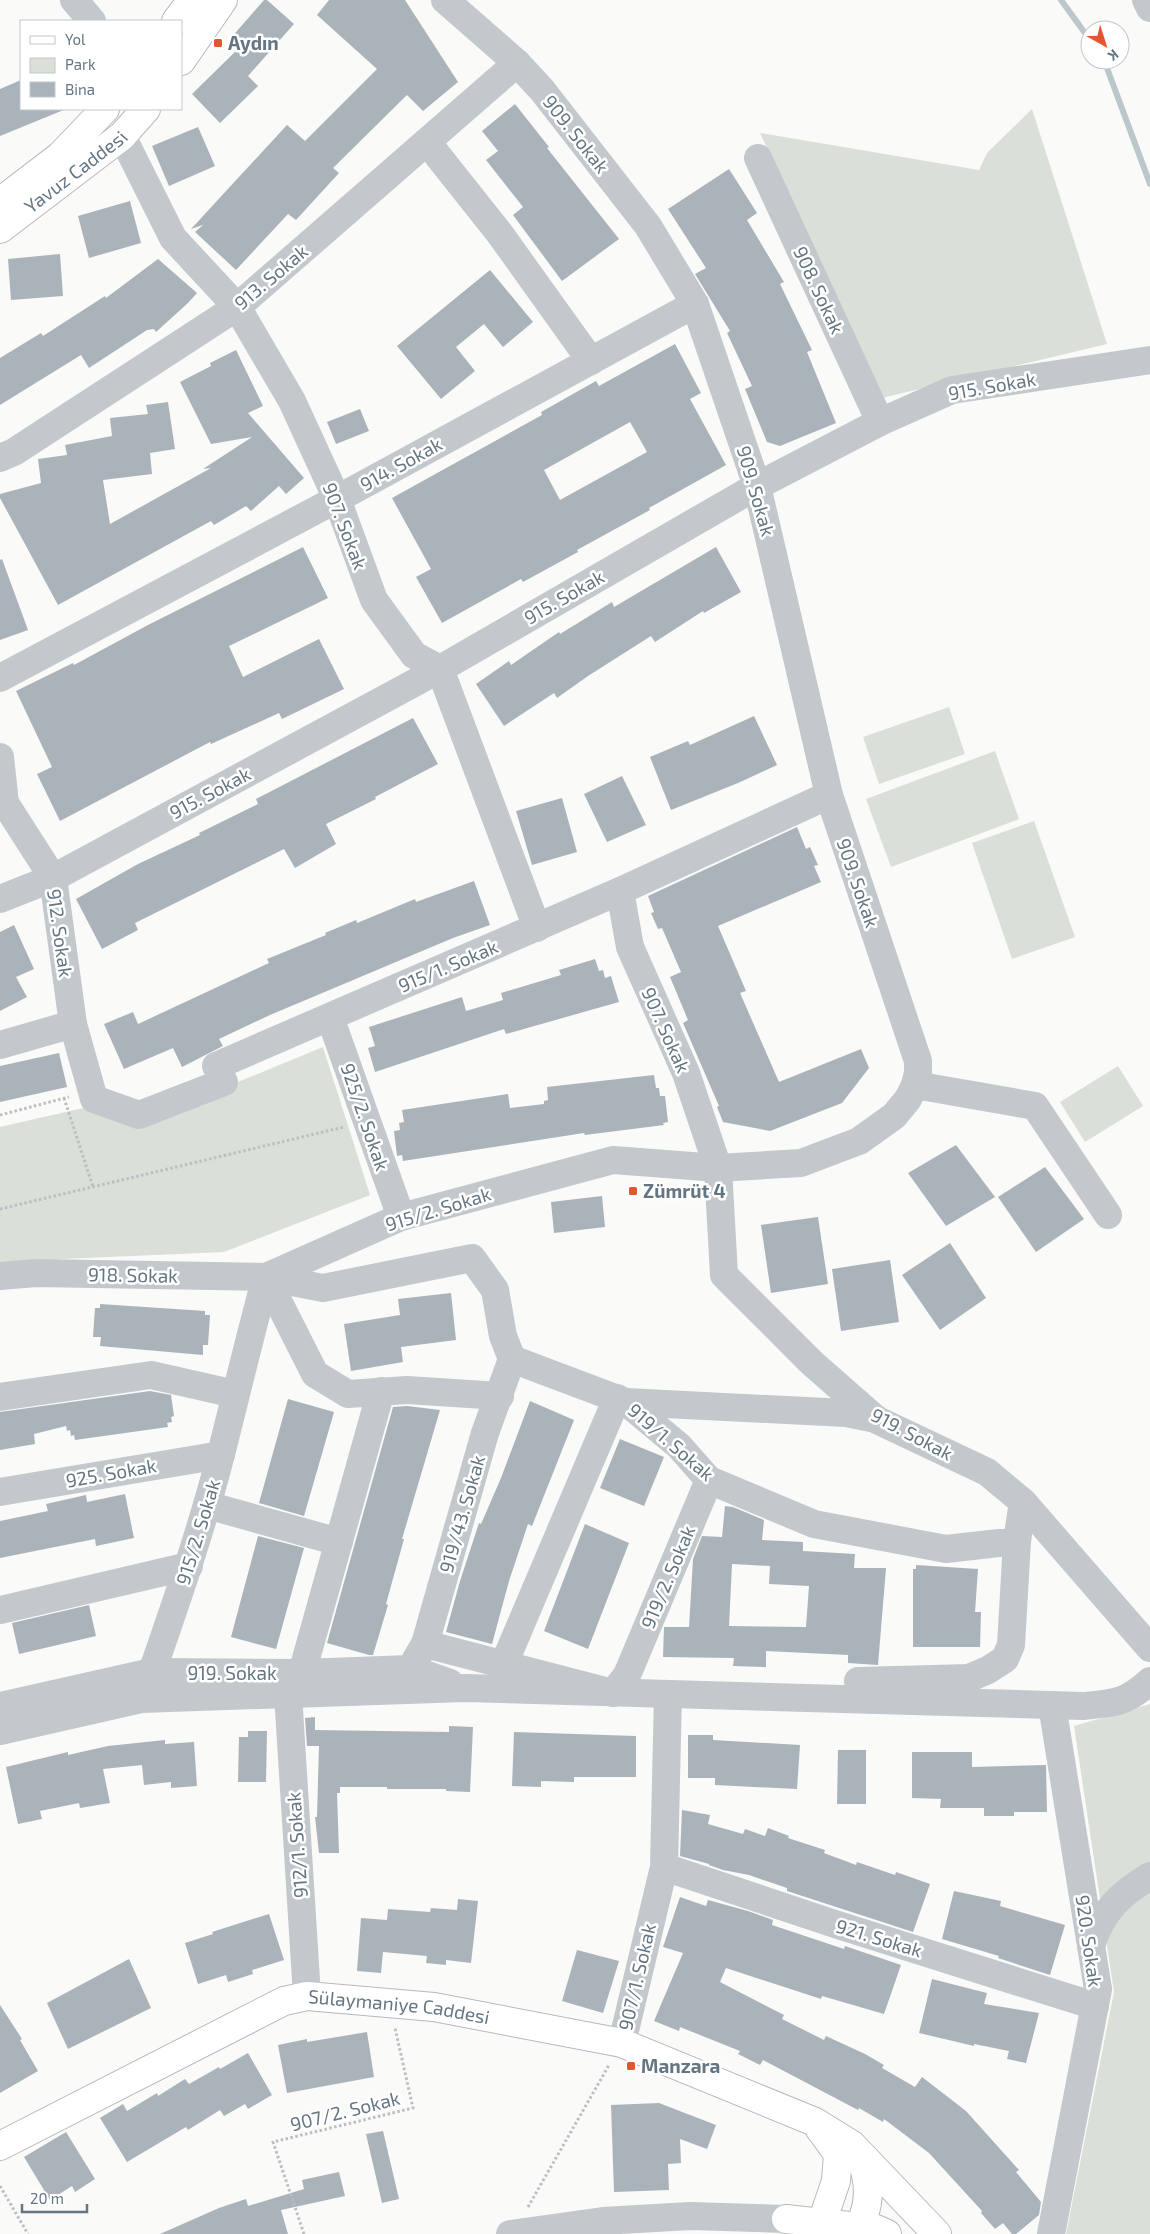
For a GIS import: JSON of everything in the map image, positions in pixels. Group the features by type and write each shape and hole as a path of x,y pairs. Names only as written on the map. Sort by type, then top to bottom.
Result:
{"main road":[{"path":"177,20 192,0"},
{"path":"182,59 223,0"},
{"name":"Yavuz Caddesi","path":"0,202 60,156 104,110"},
{"name":"Yavuz Caddesi","path":"0,229 122,136 145,110"},
{"name":"Sülaymaniye Caddesi","path":"0,2146 284,2001 307,1996 434,2007 622,2043 815,2122 852,2145 937,2234"},
{"path":"815,2122 838,2154 836,2181 820,2228"},
{"name":"Sülaymaniye Caddesi","path":"852,2145 864,2165 869,2194 855,2231"},
{"path":"786,2219 817,2204 836,2181"},
{"path":"786,2219 820,2228 855,2231 876,2229 886,2234"}],"street":[{"path":"74,0 91,20"},
{"name":"909. Sokak","path":"445,0 517,63 542,90 648,226 695,304 757,486 829,795 916,1073"},
{"path":"1146,0 1150,8"},
{"name":"913. Sokak","path":"0,458 14,452 237,307 517,63"},
{"name":"907. Sokak","path":"122,136 173,238 237,307 292,402 337,499 374,600 414,656 440,669"},
{"path":"427,142 500,234 591,360"},
{"name":"908. Sokak","path":"758,158 880,422"},
{"name":"914. Sokak","path":"0,678 337,499 695,304"},
{"name":"915. Sokak","path":"0,899 53,878 440,669 757,486 880,422 952,390 1150,360"},
{"path":"440,669 537,928"},
{"name":"912. Sokak","path":"0,757 6,803 53,878 73,1024 92,1090"},
{"name":"915/1. Sokak","path":"92,1090 94,1098 139,1115 224,1082 216,1066 537,928 829,795"},
{"name":"907. Sokak","path":"620,891 630,947 686,1073 718,1168"},
{"name":"925/2. Sokak","path":"330,1017 401,1217"},
{"path":"0,1045 73,1024"},
{"path":"916,1073 1035,1106 1108,1215"},
{"name":"915/2. Sokak","path":"152,1672 189,1566 207,1505 266,1277 401,1217 613,1160 718,1168 801,1163 860,1141 894,1116 908,1099 916,1073"},
{"name":"919. Sokak","path":"718,1168 724,1275 812,1363 877,1420 987,1472 1023,1502 1150,1648"},
{"path":"266,1277 323,1288 472,1258 495,1290 503,1336 512,1358"},
{"name":"918. Sokak","path":"0,1276 36,1273 266,1277"},
{"path":"266,1277 314,1374 348,1394 381,1390 407,1390 500,1396"},
{"name":"919/43. Sokak","path":"410,1669 425,1644 485,1434 512,1358"},
{"name":"919/1. Sokak","path":"512,1358 621,1400 679,1446 709,1480 814,1524 946,1549 1017,1541"},
{"path":"0,1398 151,1375 235,1394"},
{"name":"912/1. Sokak","path":"307,1996 295,1684 339,1542 381,1390"},
{"path":"504,1664 621,1400 846,1413 877,1420"},
{"name":"925. Sokak","path":"0,1492 221,1455"},
{"name":"919/2. Sokak","path":"620,1684 709,1480"},
{"path":"620,1684 885,1681 969,1678 988,1670 1005,1659 1010,1645 1017,1541 1023,1502"},
{"path":"207,1505 339,1542"},
{"path":"0,1610 189,1566"},
{"name":"919. Sokak","path":"425,1644 504,1664 668,1694 1083,1706 1109,1704 1133,1697 1150,1681"},
{"name":"919. Sokak","path":"0,1731 141,1699 295,1684 410,1669 465,1688"},
{"name":"919. Sokak","path":"0,1706 152,1672 295,1684 465,1688 620,1684"},
{"name":"907/1. Sokak","path":"622,2043 664,1867 668,1694"},
{"name":"920. Sokak","path":"1051,2234 1098,1989 1052,1705"},
{"name":"921. Sokak","path":"664,1867 838,1925 1095,2006"},
{"path":"1091,1946 1097,1928 1117,1899 1150,1876"},
{"path":"519,2234 603,2221 690,2216 786,2219"}],"path":[{"path":"0,1115 92,1090"},
{"path":"64,1098 93,1187"},
{"path":"0,1209 367,1121"},
{"name":"907/2. Sokak","path":"304,2234 273,2142 413,2108 389,2003"},
{"name":"907/1. Sokak","path":"519,2234 556,2156 622,2043"},
{"path":"0,2186 28,2234"}],"green space":[{"path":"1032,109 1107,344 882,398 760,133 979,170 987,153"},
{"path":"949,707 965,754 879,784 863,737"},
{"path":"995,751 1019,819 891,867 866,799"},
{"path":"1034,821 1075,937 1012,959 972,843"},
{"path":"323,1047 370,1195 224,1252 62,1259 0,1265 0,1127 83,1108 141,1122"},
{"path":"1118,1066 1143,1106 1085,1142 1060,1102"},
{"path":"1150,1704 1150,2234 1066,2234 1114,1992 1074,1726"}],"building":[{"path":"264,0 267,0 294,24 248,76 258,86 220,123 192,94 239,48 229,40"},
{"path":"329,0 405,0 458,82 423,111 407,95 333,168 339,173 296,220 288,214 236,270 195,232 203,225 191,229 287,125 305,141 377,69 317,15"},
{"path":"20,80 20,110 64,110 0,136 0,89"},
{"path":"515,104 549,147 547,148 619,239 562,281 513,215 523,207 486,160 498,151 482,131"},
{"path":"198,127 215,166 169,186 152,146"},
{"path":"729,169 757,213 747,220 784,282 780,284 812,350 807,352 836,423 780,446 767,442 745,389 752,386 727,333 730,331 695,274 706,268 668,209"},
{"path":"130,201 141,243 89,258 78,216"},
{"path":"60,254 63,296 11,300 8,259"},
{"path":"158,259 197,293 188,303 156,332 154,329 147,330 89,368 81,355 0,405 0,358 41,333 43,336 105,296 106,298"},
{"path":"490,270 533,322 503,347 484,324 456,347 475,371 441,399 397,346"},
{"path":"675,344 701,393 690,399 726,465 577,550 578,552 523,582 521,579 442,623 416,577 431,569 392,498 542,415 541,412 596,381 599,386","holes":["630,422 647,452 560,500 544,470"]},
{"path":"236,350 263,406 248,413 304,478 286,494 279,486 251,511 246,506 214,525 211,521 58,605 0,498 0,494 41,483 38,459 67,455 65,445 112,436 110,418 148,414 146,405 168,402 175,449 150,453 152,474 103,480 110,524 211,468 203,469 252,437 211,444 180,382 211,366 210,363"},
{"path":"360,409 369,431 336,444 327,422"},
{"path":"303,547 328,598 229,646 243,677 319,639 344,689 282,719 279,713 211,744 210,742 60,821 37,774 52,767 16,691 73,663 74,665 148,625"},
{"path":"716,547 741,592 704,613 703,611 655,642 651,636 557,698 554,693 504,726 476,684 509,661 511,665 559,632 560,634 612,602 614,607"},
{"path":"2,559 28,630 0,640 0,560"},
{"path":"754,716 777,765 671,810 650,757 688,741 690,745"},
{"path":"413,718 438,764 375,797 376,799 326,824 336,844 295,868 284,849 135,923 138,930 102,949 76,899 138,864 200,835 199,833 258,804 256,799"},
{"path":"622,776 646,825 607,842 584,794"},
{"path":"562,798 577,852 532,865 516,811"},
{"path":"797,827 806,849 810,847 818,865 814,866 821,882 718,926 746,991 740,993 779,1082 861,1049 869,1068 842,1103 770,1131 723,1122 717,1107 719,1106 683,1023 688,1020 670,977 681,972 662,928 658,929 651,913 654,912 648,896"},
{"path":"474,881 490,925 453,938 270,1015 219,1039 223,1046 182,1067 173,1048 124,1069 104,1024 133,1012 138,1024 269,963 267,959 326,935 325,933 356,920 357,923 415,899 416,902"},
{"path":"14,925 34,969 16,977 27,997 0,1011 0,932"},
{"path":"595,959 599,971 603,970 605,978 611,976 619,1002 506,1034 504,1029 375,1072 368,1048 375,1046 369,1027 462,997 466,1011 503,1000 501,993 561,975 559,970"},
{"path":"59,1053 67,1087 0,1102 0,1066"},
{"path":"654,1075 656,1088 659,1088 660,1096 665,1096 668,1122 663,1123 664,1125 585,1135 584,1133 403,1161 402,1155 397,1156 394,1131 400,1130 399,1123 404,1122 402,1110 508,1094 510,1108 544,1104 544,1101 548,1100 547,1087"},
{"path":"956,1145 995,1197 946,1226 908,1173"},
{"path":"1045,1167 1084,1219 1036,1252 998,1197"},
{"path":"602,1196 605,1227 554,1233 551,1202"},
{"path":"818,1217 828,1284 771,1293 761,1225"},
{"path":"950,1243 986,1298 940,1330 902,1275"},
{"path":"890,1260 899,1322 841,1331 832,1269"},
{"path":"451,1293 456,1340 401,1347 403,1362 351,1371 344,1324 400,1315 398,1299"},
{"path":"100,1304 205,1311 205,1315 210,1315 208,1345 203,1345 203,1355 100,1346 101,1337 93,1337 95,1308 100,1308"},
{"path":"150,1391 171,1395 174,1416 171,1417 172,1422 167,1423 168,1427 75,1440 74,1435 71,1436 70,1430 67,1431 66,1426 34,1434 35,1444 0,1450 0,1412"},
{"path":"288,1399 334,1412 304,1516 259,1503"},
{"path":"530,1401 574,1420 532,1526 528,1524 509,1581 492,1644 446,1632 479,1523 481,1524 501,1478"},
{"path":"407,1406 440,1410 402,1539 404,1539 386,1604 388,1605 373,1655 369,1655 327,1643 393,1407"},
{"path":"620,1439 664,1457 644,1506 600,1488"},
{"path":"125,1494 134,1538 96,1546 95,1539 0,1558 0,1521 48,1511 46,1504 86,1495 87,1502"},
{"path":"725,1506 733,1507 764,1520 762,1540 803,1542 803,1551 855,1554 854,1568 886,1568 878,1665 848,1663 848,1655 766,1651 766,1667 733,1666 734,1658 663,1657 664,1627 689,1627 693,1559 702,1536 722,1537","holes":["732,1564 770,1566 769,1584 809,1586 806,1627 729,1626"]},
{"path":"585,1524 629,1543 588,1649 544,1631"},
{"path":"258,1536 304,1548 276,1649 231,1637"},
{"path":"916,1565 978,1569 975,1612 981,1612 980,1647 913,1647 913,1569 916,1569"},
{"path":"89,1605 96,1636 19,1654 12,1623"},
{"path":"315,1717 315,1730 449,1732 449,1726 473,1727 470,1792 446,1791 446,1789 340,1787 340,1793 337,1793 339,1853 319,1853 315,1817 317,1817 319,1746 307,1746 305,1718"},
{"path":"248,1731 267,1731 266,1782 238,1782 239,1737 248,1737"},
{"path":"514,1732 636,1736 636,1777 574,1777 574,1782 541,1781 541,1787 512,1786"},
{"path":"688,1735 713,1735 713,1740 800,1745 797,1789 715,1785 715,1778 688,1778"},
{"path":"165,1740 165,1744 194,1742 197,1786 171,1788 171,1782 144,1785 142,1765 103,1769 110,1803 80,1808 79,1803 40,1811 42,1819 18,1824 6,1767 68,1752 68,1755 108,1746"},
{"path":"838,1750 866,1750 866,1804 837,1804"},
{"path":"912,1752 972,1752 972,1767 1046,1765 1047,1812 1014,1812 1014,1816 984,1816 984,1808 940,1808 941,1799 912,1798"},
{"path":"682,1810 710,1815 708,1824 743,1834 745,1829 765,1836 768,1828 789,1836 788,1838 825,1850 824,1853 856,1865 857,1862 895,1875 896,1872 930,1884 913,1932 787,1891 787,1888 749,1875 723,1870 680,1856"},
{"path":"954,1891 1001,1901 1000,1906 1065,1925 1050,1975 998,1958 999,1956 942,1939"},
{"path":"680,1897 706,1906 708,1900 748,1911 773,1920 772,1925 844,1949 845,1946 901,1965 884,2014 822,1996 821,1999 726,1968 720,1982 784,2015 782,2019 824,2040 826,2036 865,2054 884,2065 882,2068 915,2087 922,2077 966,2111 1019,2170 1016,2172 1041,2202 1039,2215 1016,2234 1012,2234 1003,2223 995,2229 981,2213 982,2211 929,2153 884,2119 883,2122 859,2108 858,2110 763,2060 760,2065 738,2054 740,2051 680,2027 679,2031 654,2021 683,1953 663,1947"},
{"path":"458,1899 478,1901 471,1963 446,1960 446,1965 426,1963 427,1956 383,1952 381,1973 357,1971 361,1918 387,1920 388,1909 430,1912 431,1908 457,1910"},
{"path":"269,1914 284,1960 252,1970 253,1974 228,1982 226,1975 198,1984 185,1943 213,1934 212,1932"},
{"path":"577,1950 619,1961 603,2013 562,2001"},
{"path":"129,1959 151,2008 68,2049 47,2003"},
{"path":"932,1979 987,1993 984,2004 1039,2013 1026,2063 1007,2059 1009,2051 974,2044 974,2046 919,2033"},
{"path":"0,2005 22,2039 20,2040 38,2071 0,2093"},
{"path":"367,2032 374,2077 287,2093 278,2045 307,2039 307,2042"},
{"path":"248,2053 272,2095 248,2109 245,2104 224,2116 220,2110 188,2130 186,2127 127,2162 100,2118 123,2104 127,2111 157,2093 158,2096 185,2079 189,2084"},
{"path":"659,2103 716,2125 707,2149 680,2139 681,2163 668,2164 669,2190 614,2192 611,2105"},
{"path":"383,2131 399,2199 382,2203 366,2134"},
{"path":"66,2132 95,2179 75,2192 72,2186 50,2200 24,2157"},
{"path":"339,2172 345,2196 281,2210 288,2234 160,2234 219,2208 246,2199 248,2206 304,2189 302,2180"}],"waterway":[{"path":"1061,0 1080,26"},
{"path":"1108,70 1150,184"}],"place":[{"name":"Aydın","path":"218,43"},
{"name":"Zümrüt 4","path":"633,1191"},
{"name":"Manzara","path":"631,2066"}]}
